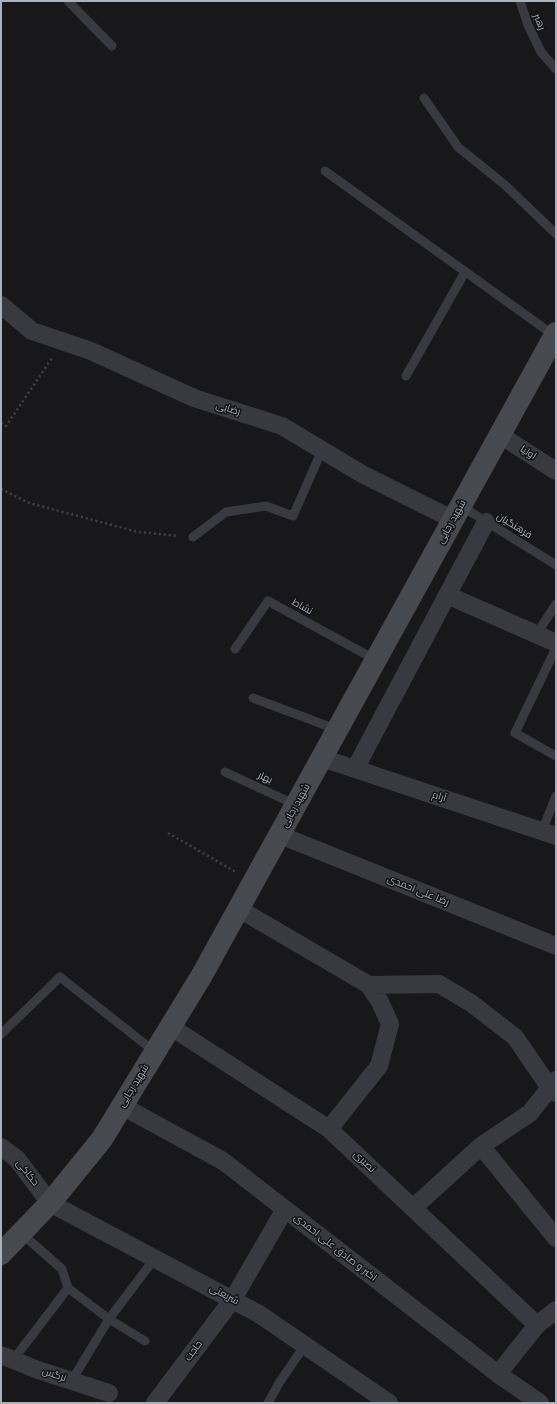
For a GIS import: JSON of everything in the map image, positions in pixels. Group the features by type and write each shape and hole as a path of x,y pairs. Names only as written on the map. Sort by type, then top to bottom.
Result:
{"main road":[{"name":"شهید رجایی","path":"1,1254 50,1202 102,1139 171,1027 239,909 500,435 553,344"}],"street":[{"name":"رضایی","path":"1,305 32,331 91,351 194,398 282,426 362,474 457,513"},
{"name":"اولیا","path":"500,435 556,472"},
{"path":"355,770 486,522"},
{"path":"447,595 556,643"},
{"name":"آرام","path":"322,758 549,833"},
{"name":"رضا علی احمدی","path":"280,835 556,946"},
{"path":"239,909 369,985 380,1002 390,1024 380,1066 330,1129"},
{"path":"369,985 439,984 471,1003 516,1037 554,1087 530,1113 481,1146 413,1208"},
{"name":"نصیری","path":"171,1027 330,1129 536,1325"},
{"name":"اکبر و صادق علی احمدی","path":"122,1106 223,1161 498,1374 540,1403"},
{"path":"481,1146 556,1238"},
{"name":"حکاکی","path":"1,1147 17,1159 50,1202"},
{"name":"شریعتی","path":"50,1202 260,1314 389,1403"},
{"name":"حاجت","path":"155,1403 233,1300 285,1209"},
{"path":"498,1374 536,1325 556,1310"},
{"name":"نرگس","path":"7,1358 109,1393"}],"lane":[{"path":"68,1 112,46"},
{"name":"رهبر","path":"520,1 528,25 541,52 556,69"},
{"path":"424,98 458,147 504,185 556,234"},
{"path":"325,172 465,272 553,344"},
{"path":"406,376 465,272"},
{"path":"193,537 226,512 266,506 293,516 322,450"},
{"name":"فرهنگیان","path":"457,513 486,522 556,565"},
{"name":"نشاط","path":"235,649 268,601 376,660"},
{"path":"536,635 556,604"},
{"path":"556,648 515,733 556,756"},
{"path":"253,698 338,730"},
{"name":"بهار","path":"225,772 296,805"},
{"path":"549,833 556,796"},
{"path":"1,1034 60,977 155,1052"},
{"path":"21,1233 62,1269 68,1288 109,1319 145,1341"},
{"path":"72,1380 109,1319 155,1258"},
{"path":"7,1358 68,1288"},
{"path":"268,1403 279,1383 305,1345"}],"path":[{"path":"1,423 6,426 64,342"},
{"path":"1,489 29,503 138,532 193,537"},
{"path":"168,833 254,882"}]}
